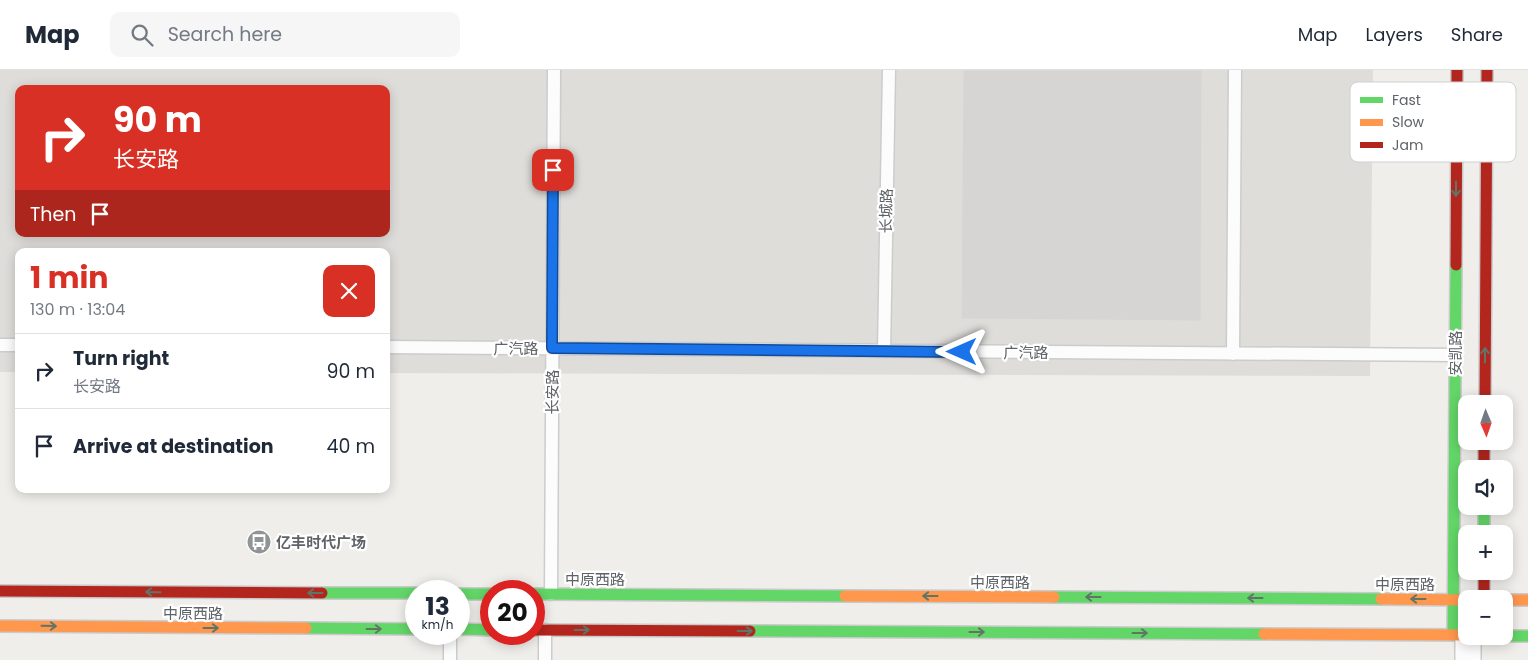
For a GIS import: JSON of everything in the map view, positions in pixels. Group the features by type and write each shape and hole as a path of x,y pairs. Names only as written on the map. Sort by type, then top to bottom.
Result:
{"main road":[{"name":"安凯路","path":"1456,162 1454,600 1458,616"},
{"name":"安凯路","path":"1485,395 1486,162"},
{"name":"中原西路","path":"0,590 405,594"},
{"name":"中原西路","path":"545,594 1458,600"},
{"path":"1513,600 1528,600"},
{"name":"中原西路","path":"0,626 405,629"},
{"path":"545,630 1458,635"},
{"path":"1513,636 1528,636"}],"street":[{"name":"安凯路","path":"1465,645 1468,660"}],"lane":[{"name":"长安路","path":"550,594 554,70"},
{"name":"长城路","path":"884,351 888,70"},
{"path":"1233,354 1235,70"},
{"path":"0,345 15,345"},
{"name":"广汽路","path":"390,347 1455,355"},
{"path":"450,645 450,660"},
{"path":"542,645 545,660"}],"shaded area":[{"path":"0,70 1373,70 1373,82 1350,82 1350,162 1372,162 1370,376 390,373 390,248 15,248 15,372 0,372"}],"building":[{"path":"963,70 1202,70 1201,321 961,319"}],"traffic: fast":[{"path":"1453,635 1456,265"},
{"path":"1484,515 1484,525"},
{"path":"322,593 405,593"},
{"path":"470,594 480,594"},
{"path":"545,594 845,596"},
{"path":"1054,597 1381,599"},
{"path":"306,628 405,629"},
{"path":"470,629 480,630"},
{"path":"750,631 1264,634"},
{"path":"1513,636 1528,636"}],"traffic: slow":[{"path":"845,596 1054,597"},
{"path":"1381,599 1458,600"},
{"path":"1513,600 1528,600"},
{"path":"0,626 306,628"},
{"path":"1264,634 1458,635"}],"traffic: jam":[{"path":"1457,70 1457,82"},
{"path":"1487,70 1487,82"},
{"path":"1456,265 1457,162"},
{"path":"1485,395 1486,162"},
{"path":"1484,450 1484,460"},
{"path":"1484,580 1484,590"},
{"path":"0,591 322,593"},
{"path":"545,630 750,631"}],"place":[{"name":"亿丰时代广场","path":"259,542"}],"route":[{"path":"553,170 552,348 962,352"}]}
